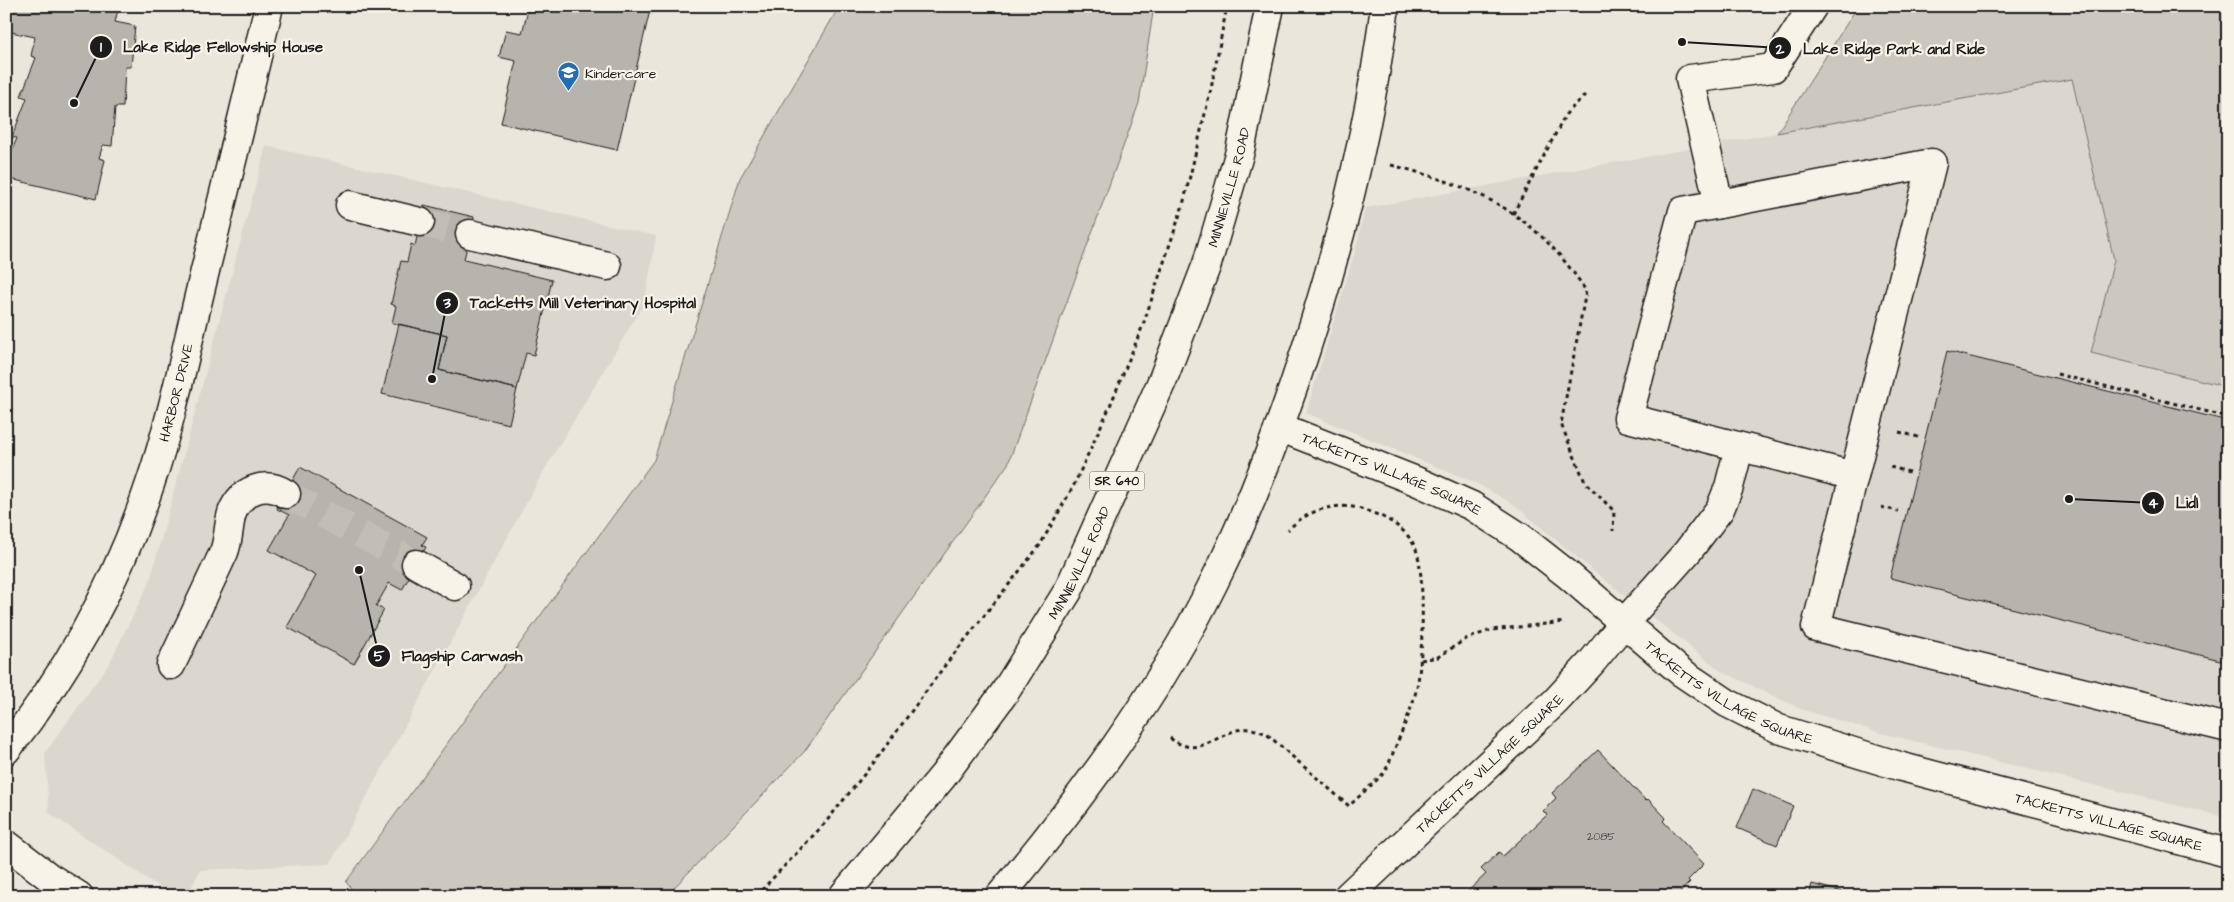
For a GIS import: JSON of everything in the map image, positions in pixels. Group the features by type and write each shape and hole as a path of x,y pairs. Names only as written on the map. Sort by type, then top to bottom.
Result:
{"street":[{"name":"HARBOR DRIVE","path":"6,750 63,673 91,622 120,561 150,484 176,392 270,6"},
{"name":"MINNIEVILLE ROAD","path":"843,896 943,776 1005,692 1068,591 1163,379 1207,264 1240,151 1270,6"},
{"path":"1000,896 1072,809 1172,659 1218,574 1247,511 1320,310 1353,185 1385,6"},
{"path":"1719,204 1690,79 1773,68 1813,6"},
{"path":"1854,476 1628,418 1683,211 1932,163 1854,476 1816,627 2228,728"},
{"path":"350,206 420,222"},
{"path":"470,234 607,266"},
{"name":"TACKETTS VILLAGE SQUARE","path":"1279,427 1416,481 1472,506 1520,537 1567,574 1681,672 1727,703 1779,729 1902,767 2228,853"},
{"name":"TACKETT'S VILLAGE SQUARE","path":"1348,896 1556,701 1591,663 1688,551 1720,510 1729,486 1739,448"},
{"path":"171,665 224,552 236,507 246,494 260,487 274,487 286,494"},
{"path":"416,564 455,586"},
{"path":"6,844 49,877 79,896"}],"path":[{"path":"756,896 825,823 875,761 946,664 1040,544 1074,485 1110,406 1143,325 1181,213 1200,142 1227,6"},
{"path":"1513,214 1566,114 1585,95"},
{"path":"1386,163 1458,184 1488,198 1533,228 1564,258 1586,291 1561,424 1585,482 1614,511 1613,530"},
{"path":"2058,374 2228,418"},
{"path":"1170,738 1182,746 1198,747 1234,731 1249,727 1258,729 1269,736 1348,806 1382,775 1388,766 1414,698 1420,676 1420,560 1412,542 1401,529 1380,515 1368,511 1339,506 1311,514 1298,521 1288,530"},
{"path":"1421,660 1438,657 1466,639 1491,630 1565,622"}],"shaded area":[{"path":"849,6 1154,6 1139,103 1008,464 804,752 666,896 357,896 346,882 654,460 740,178 836,12"},
{"path":"1858,6 2228,6 2228,387 2091,353 2114,260 2072,79 1777,133"},
{"path":"2072,79 2114,260 2092,353 2228,387 2228,818 1881,733 1803,710 1721,671 1591,569 1513,504 1476,483 1306,413 1356,248 1365,208"},
{"path":"266,146 656,236 645,302 542,474 330,864 200,870 187,896 173,896 49,813 45,753 109,664 150,581"}],"building":[{"path":"6,6 119,6 115,22 135,26 131,67 125,67 123,107 115,107 112,146 103,145 99,158 105,160 96,199 6,178 6,166 17,138 12,137 27,98 21,96 36,58 31,56 35,37 6,31"},
{"path":"123,6 138,6 138,10"},
{"name":"Kindercare","path":"529,6 651,6 617,150 501,123 516,61 499,57 506,30 522,33"},
{"path":"424,205 474,217 464,259 552,280 534,355 526,353 517,389 439,370 447,335 392,323 396,306 391,304 401,261 407,262 411,244 415,246"},
{"path":"399,324 447,335 439,370 517,389 509,424 382,394"},
{"path":"1947,351 2228,421 2228,662 1890,578"},
{"path":"300,467 427,537 422,545 426,547 402,590 389,583 376,606 384,610 354,664 287,627 316,576 269,550 289,515 277,509"},
{"path":"1598,750 1646,801 1648,799 1666,818 1663,821 1704,864 1688,880 1690,882 1677,896 1463,896 1486,874 1481,869 1499,852 1503,856 1547,815 1543,811 1556,798 1552,793"},
{"path":"1753,789 1793,806 1777,845 1737,828"},
{"path":"1812,884 1859,896 1809,896"}],"tunnel":[{"path":"420,222 470,234"},
{"path":"286,494 416,564"}],"place":[{"name":"Lake Ridge Park and Ride","path":"1682,42"},
{"name":"Kindercare","path":"569,92"},
{"name":"Lake Ridge Fellowship House","path":"74,103"},
{"name":"Tacketts Mill Veterinary Hospital","path":"432,379"},
{"name":"Lidl","path":"2069,499"},
{"name":"Flagship Carwash","path":"359,570"}]}
